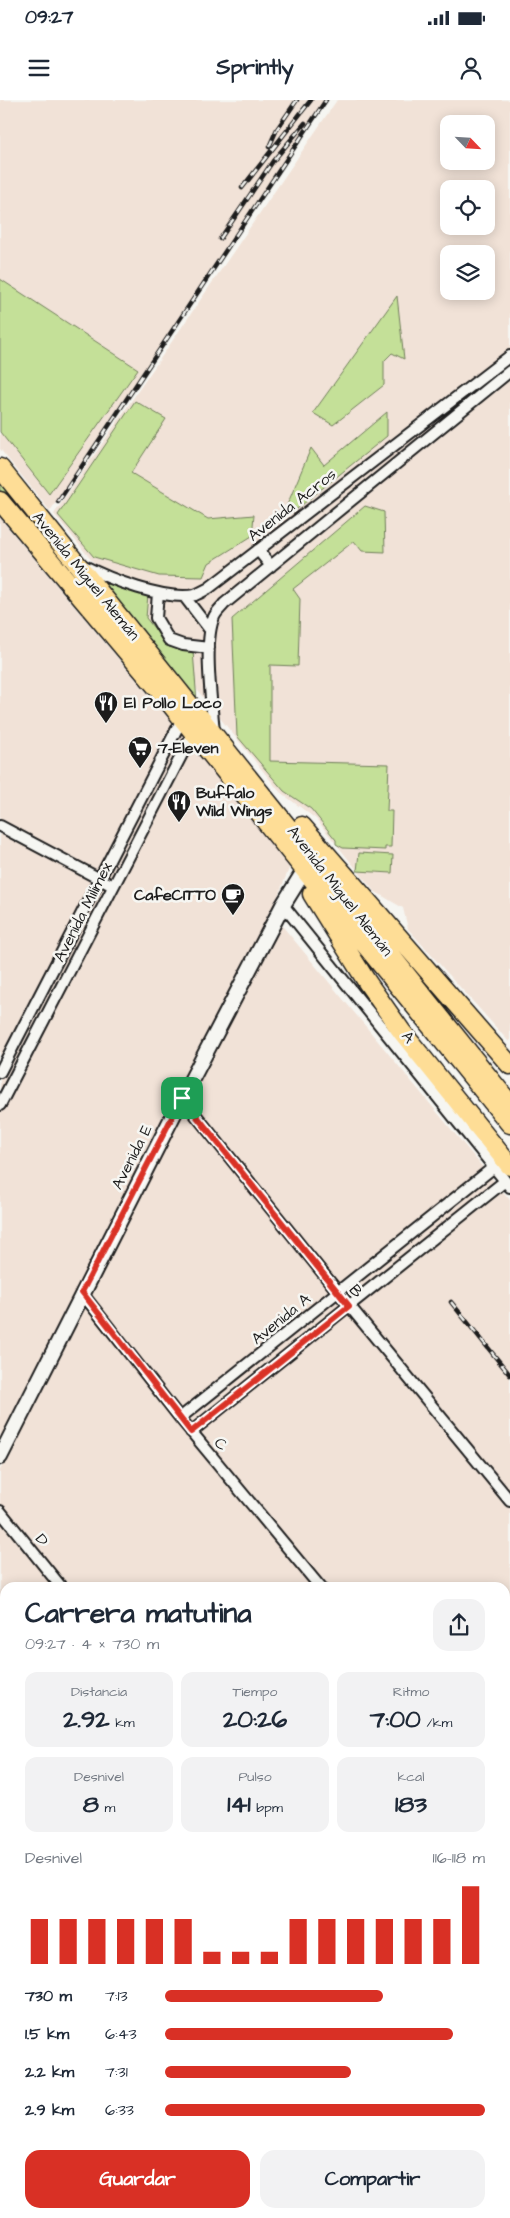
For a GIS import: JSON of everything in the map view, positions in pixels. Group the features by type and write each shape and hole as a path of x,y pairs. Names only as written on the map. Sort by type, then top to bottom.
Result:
{"highway":[{"name":"Avenida Miguel Alemán","path":"0,468 70,558 266,799 464,1057 510,1124"},
{"name":"Avenida Miguel Alemán","path":"0,501 295,858 464,1057 510,1104"},
{"path":"266,799 286,810 326,852 510,1065"},
{"path":"295,858 301,876 367,982 505,1175"}],"main road":[{"name":"Avenida E","path":"0,1457 182,1098 283,905 301,876"}],"street":[{"name":"Avenida Acros","path":"70,558 92,570 158,593 184,596 196,594 209,588 510,356"},
{"name":"Avenida Acros","path":"214,733 209,648 210,630 215,616 224,604 510,371"},
{"path":"294,522 305,538"},
{"path":"258,550 271,566"},
{"path":"158,593 156,618 169,640 183,645 209,648"},
{"path":"184,596 210,630"},
{"name":"Avenida Milimex","path":"0,1072 182,719"},
{"name":"Avenida Milimex","path":"0,1105 193,733"},
{"path":"0,826 113,886"},
{"name":"A","path":"283,905 505,1175"},
{"name":"B","path":"182,1098 349,1306 510,1501"},
{"name":"Avenida A","path":"180,1418 338,1292 505,1175"},
{"name":"Avenida A","path":"191,1432 349,1306 505,1175"},
{"name":"C","path":"82,1292 191,1432 316,1582"},
{"path":"250,1362 261,1376"},
{"name":"D","path":"0,1511 57,1582"}],"shaded area":[{"path":"0,100 326,100 50,511 0,449"},
{"path":"337,100 510,100 510,1043 408,929 403,908 374,891 316,819 280,792 54,514"},
{"path":"0,518 291,864 278,896 0,1449"},
{"path":"279,922 510,1200 510,1582 0,1582 0,1470"}],"green space":[{"path":"0,279 138,369 49,494 0,432"},
{"path":"397,296 404,359 392,353 384,361 384,385 333,425 313,413"},
{"path":"135,401 166,419 131,473 208,519 254,515 252,536 209,563 203,577 159,576 94,557 58,515"},
{"path":"387,412 387,436 292,513 285,510 311,448 324,465"},
{"path":"0,476 9,488 59,558 0,492"},
{"path":"365,506 384,512 385,552 362,551 354,541 293,589 300,599 298,666 270,665 270,761 389,764 387,811 392,811 391,847 385,847 385,850 343,848 336,844 336,840 311,809 284,791 237,736 232,619"},
{"path":"93,575 148,594 146,618 169,647 193,651 197,702"},
{"path":"359,853 393,855 392,873 357,871"}],"railway":[{"path":"269,147 277,129 297,100"},
{"path":"242,188 311,100"},
{"path":"58,502 326,100"},
{"path":"220,239 273,161 305,123"},
{"path":"451,1302 510,1375"}],"place":[{"name":"El Pollo Loco","path":"106,724"},
{"name":"7-Eleven","path":"140,769"},
{"name":"Buffalo Wild Wings","path":"179,823"},
{"name":"CafeCITTO","path":"233,916"}],"route":[{"path":"182,1098 349,1306 191,1432 82,1292 182,1098"}]}
